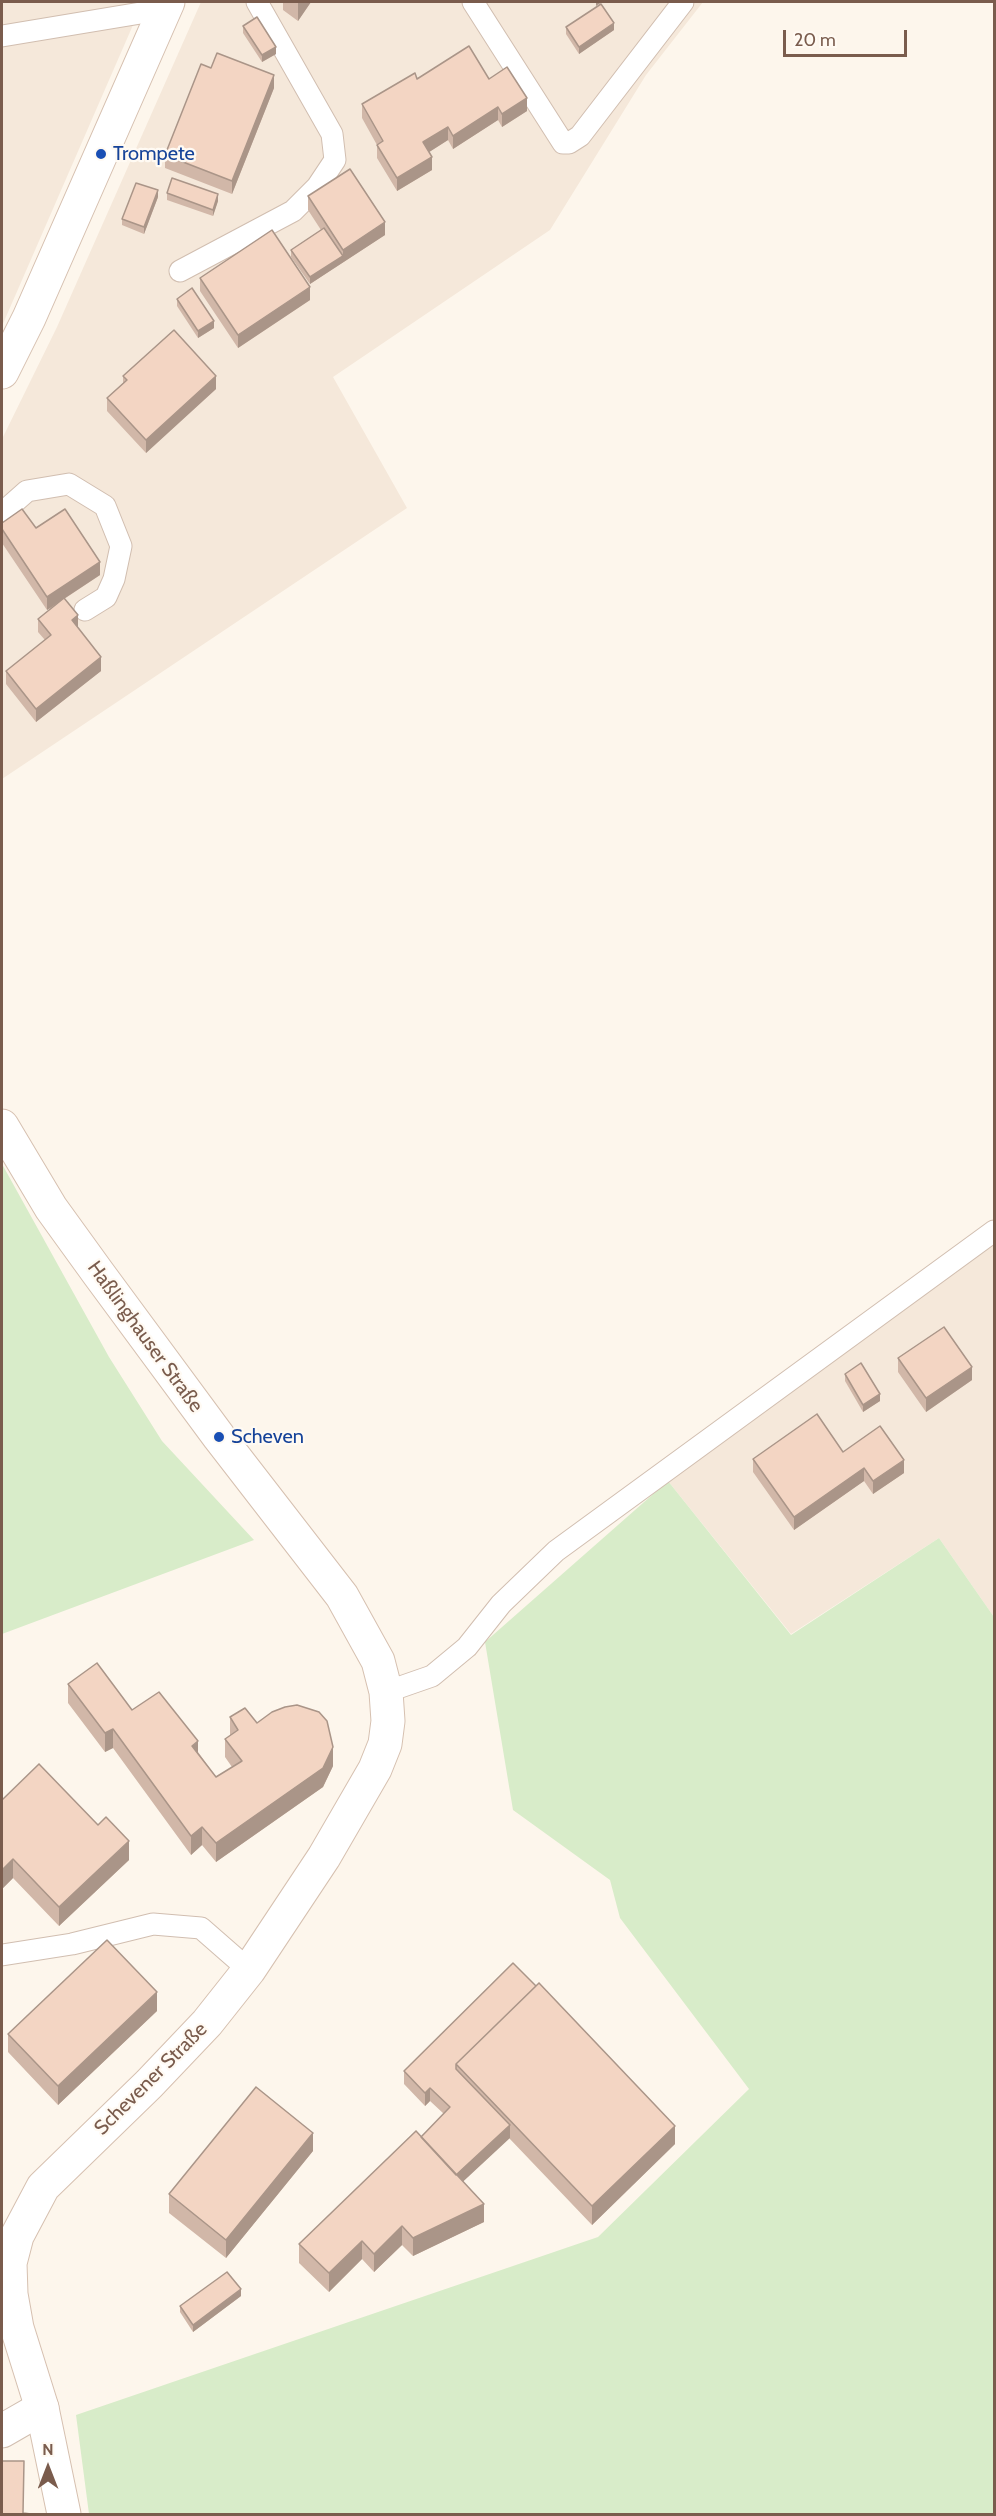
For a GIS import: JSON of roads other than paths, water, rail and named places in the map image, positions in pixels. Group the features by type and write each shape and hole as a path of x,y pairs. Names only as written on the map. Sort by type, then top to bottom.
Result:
{"main road":[{"path":"2,372 29,318 166,5"},
{"name":"Haßlinghauser Straße","path":"2,1126 51,1208 91,1264 219,1437 342,1596 378,1661"},
{"name":"Schevener Straße","path":"64,2514 42,2408 17,2328 11,2294 10,2263 16,2236 43,2187 190,2041 249,1970 324,1857 375,1769 385,1744 388,1721 386,1692 378,1661"},
{"path":"2,2431 42,2408"}],"lane":[{"path":"180,271 293,211 317,187 335,160 332,134 257,2"},
{"path":"473,2 563,143 568,143 580,136 682,2"},
{"path":"2,36 166,5"},
{"path":"2,513 27,491 69,484 105,506 121,546 114,579 106,597 85,610"},
{"path":"386,1692 432,1676 467,1647 501,1605 556,1551 994,1231"},
{"path":"2,1955 72,1944 153,1924 201,1928 249,1970"}],"place":[{"name":"Trompete","path":"101,154"},
{"name":"Scheven","path":"219,1437"}]}
